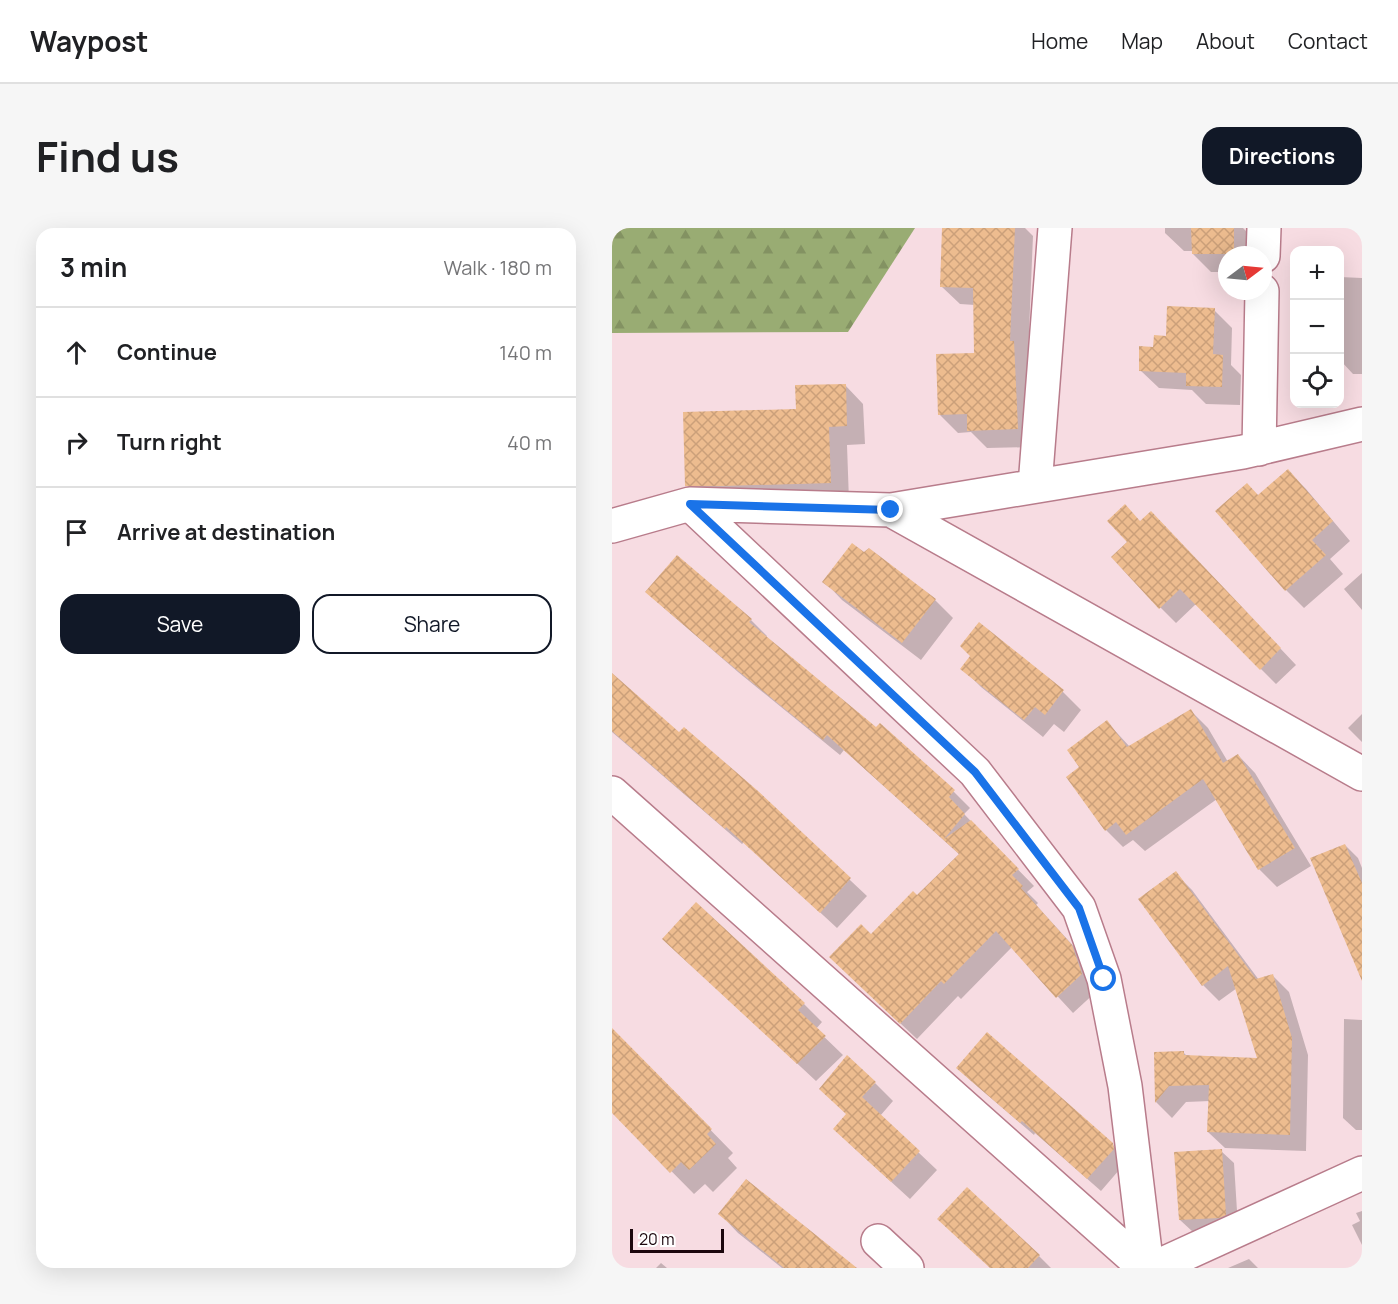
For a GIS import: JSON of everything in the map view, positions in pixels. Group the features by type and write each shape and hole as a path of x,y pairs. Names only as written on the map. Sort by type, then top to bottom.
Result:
{"street":[{"path":"1035,486 1055,228"},
{"path":"1263,246 1264,228"},
{"path":"1259,449 1262,300"},
{"path":"612,526 690,504 891,510 1259,449 1362,424"},
{"path":"690,504 975,772 1079,908 1104,979 1125,1086 1146,1268"},
{"path":"891,510 1362,774"},
{"path":"612,793 1146,1268"},
{"path":"1154,1268 1362,1173"},
{"path":"878,1241 907,1268"}],"green space":[{"path":"612,228 915,228 848,332 612,333"}],"building":[{"path":"942,228 1015,228 1010,341 1014,341 1018,429 967,431 967,414 938,415 936,354 974,353 973,288 940,287"},
{"path":"1191,228 1234,228 1234,246 1218,246 1218,254 1192,254"},
{"path":"1167,306 1215,308 1213,354 1223,355 1222,387 1186,386 1186,373 1139,371 1139,346 1153,347 1154,335 1166,336"},
{"path":"846,384 847,426 829,427 831,483 685,486 683,412 796,409 795,385"},
{"path":"1288,469 1333,521 1312,540 1326,555 1285,591 1215,511 1247,483 1258,495"},
{"path":"1125,504 1140,521 1151,511 1281,648 1260,670 1180,589 1159,609 1111,557 1127,542 1107,521"},
{"path":"852,543 864,552 869,548 936,599 902,643 822,582"},
{"path":"677,555 752,619 749,622 876,727 880,723 955,790 949,797 965,814 944,839 971,820 1019,869 1012,875 1023,886 1021,888 1072,945 1082,974 1056,998 996,931 944,984 941,981 900,1024 829,957 861,924 871,934 913,891 917,895 959,854 827,735 823,740 645,592"},
{"path":"979,622 1064,690 1045,715 1035,707 1024,720 960,669 970,656 960,646"},
{"path":"612,673 679,732 684,727 758,791 851,878 820,913 726,827 725,829 612,731"},
{"path":"1191,709 1223,763 1238,754 1295,848 1258,870 1203,779 1126,835 1116,822 1105,831 1066,777 1079,767 1067,750 1107,720 1127,747"},
{"path":"1345,844 1362,883 1362,981 1310,858"},
{"path":"1176,871 1256,979 1273,974 1292,1038 1290,1135 1207,1132 1209,1085 1169,1086 1155,1103 1154,1052 1184,1051 1184,1055 1257,1058 1228,966 1202,986 1138,899"},
{"path":"696,902 805,1003 798,1010 826,1036 797,1064 662,939"},
{"path":"612,1028 712,1129 707,1134 716,1144 689,1170 681,1162 670,1173 612,1113"},
{"path":"987,1032 1113,1143 1114,1149 1087,1179 1022,1121 1020,1123 956,1068"},
{"path":"847,1055 876,1082 862,1097 920,1151 891,1182 833,1129 846,1114 819,1089"},
{"path":"1222,1149 1226,1215 1219,1218 1179,1220 1174,1152"},
{"path":"746,1179 857,1268 784,1268 718,1214"},
{"path":"967,1187 1040,1255 1028,1268 990,1268 937,1219"}],"route":[{"path":"891,510 690,504 975,772 1079,908 1104,979"}]}
